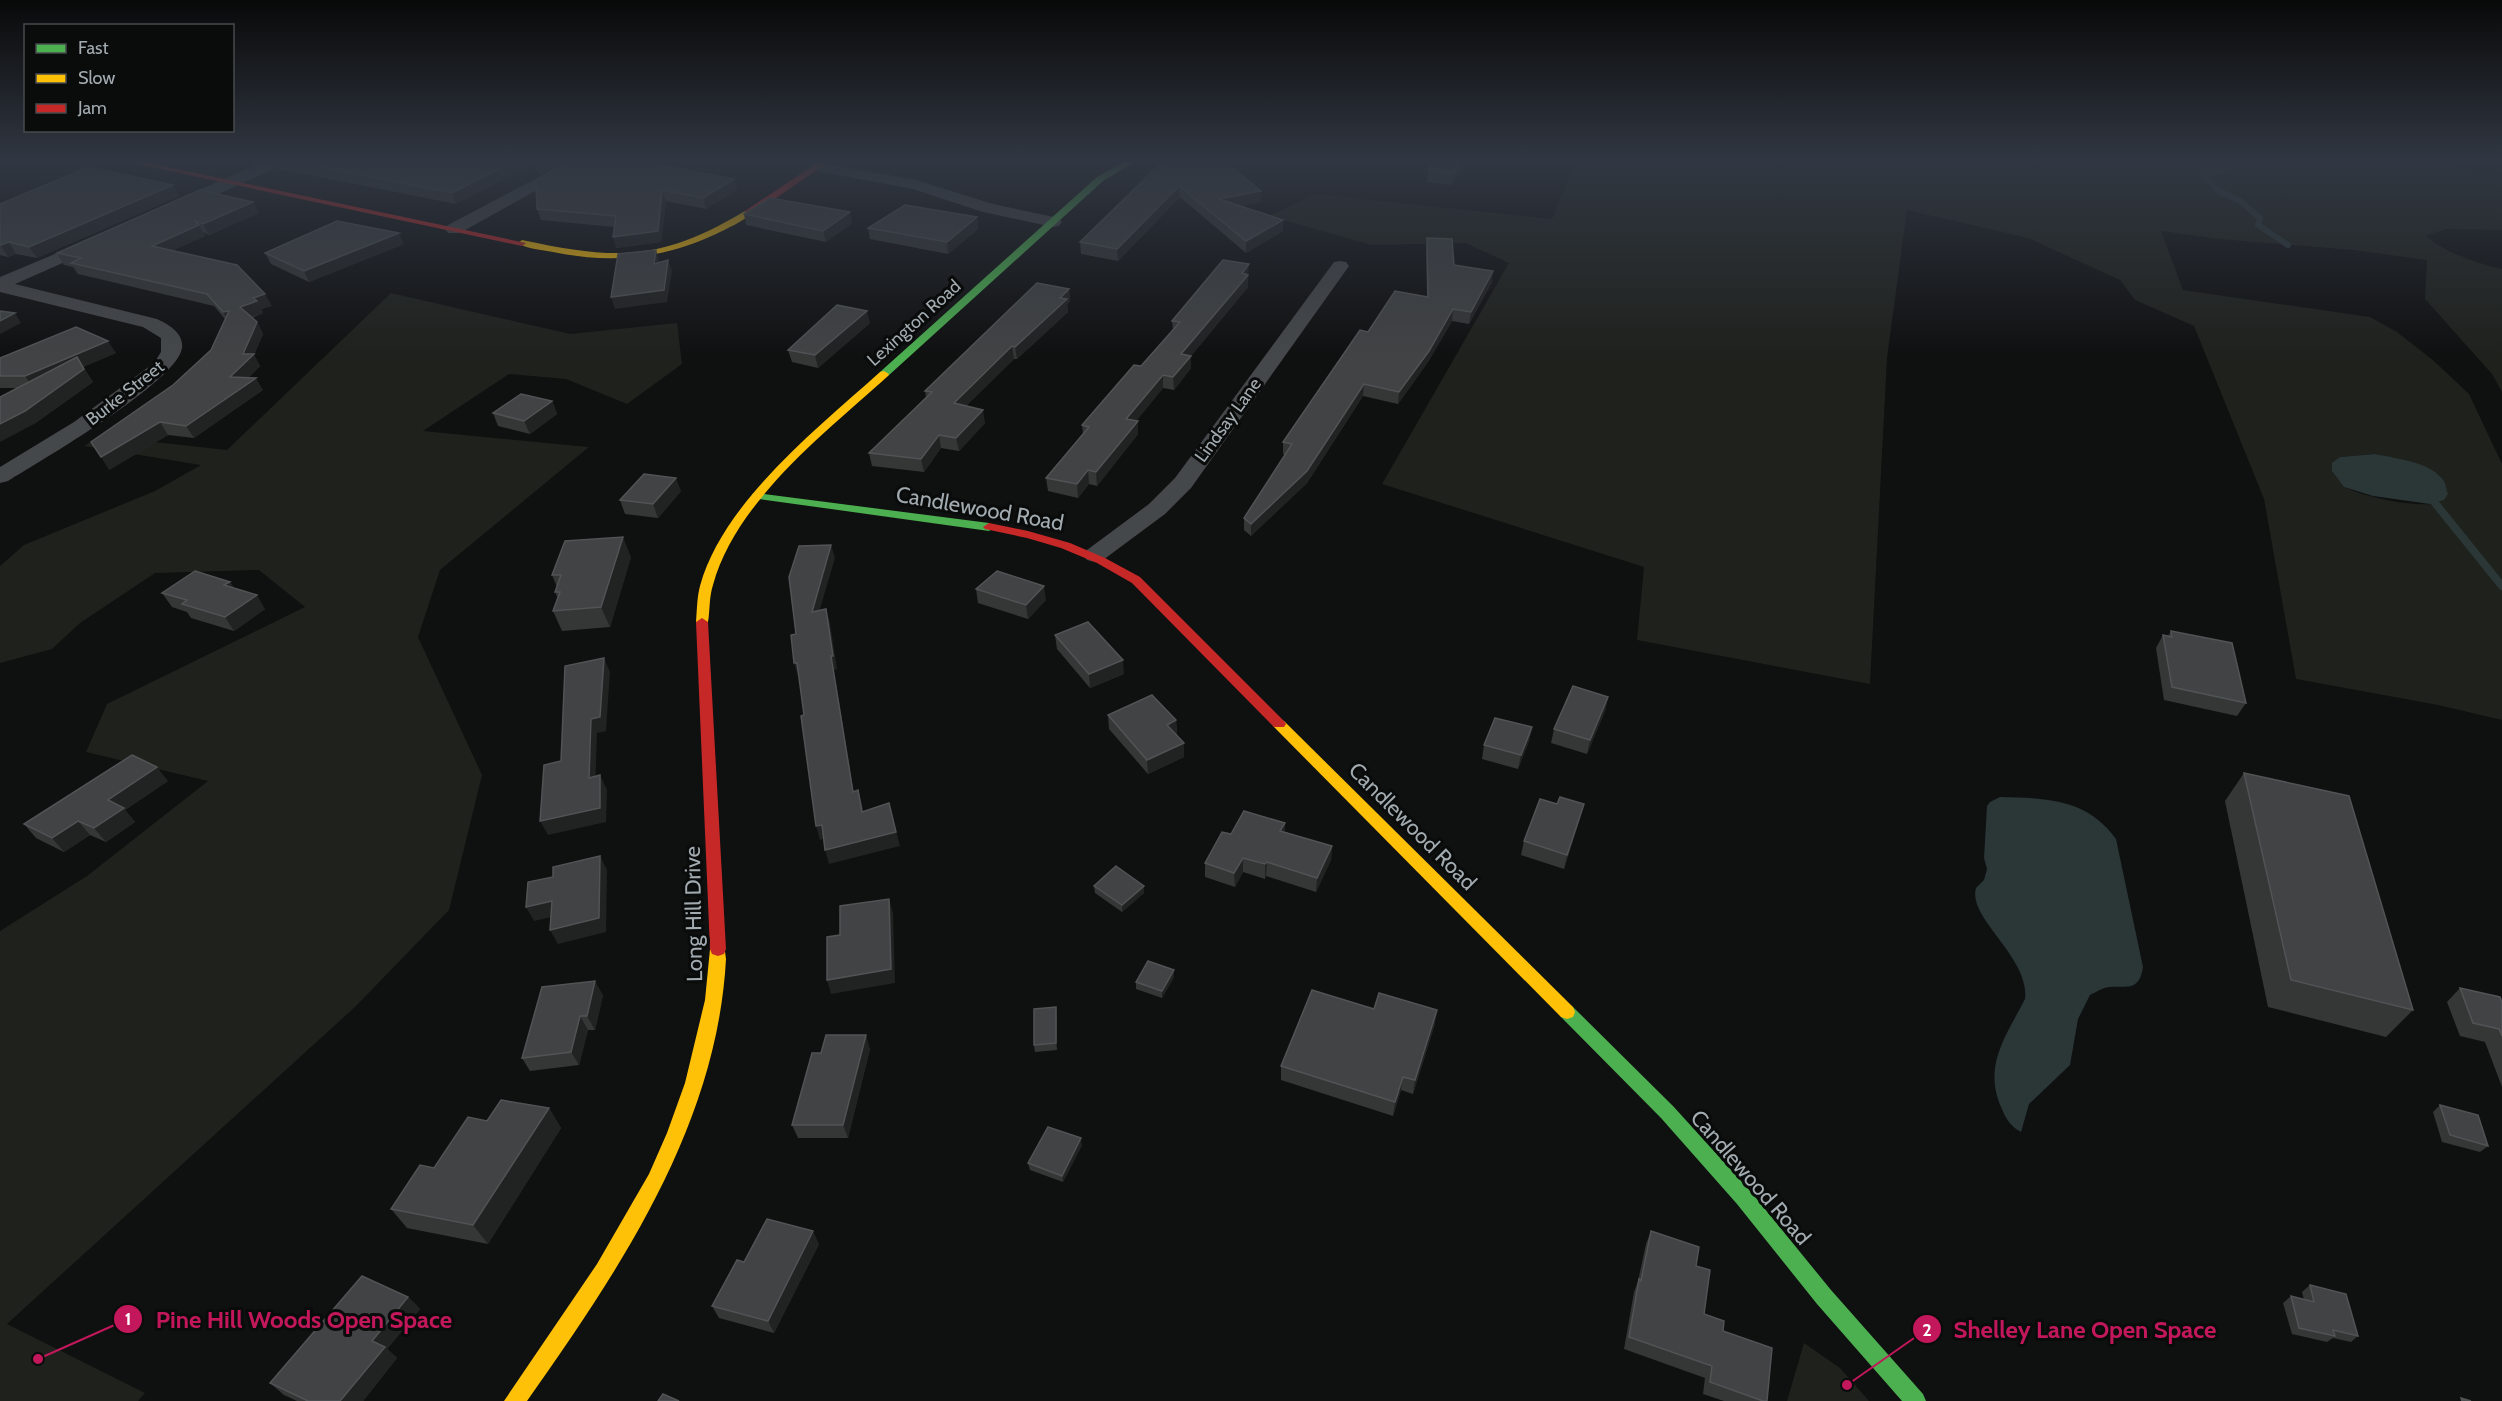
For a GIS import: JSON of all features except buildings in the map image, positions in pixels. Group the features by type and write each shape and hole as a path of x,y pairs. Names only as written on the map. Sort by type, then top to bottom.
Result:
{"street":[{"path":"442,226 588,256 616,258 654,255 685,246 724,226"},
{"path":"454,229 459,226"},
{"name":"Lexington Road","path":"756,496 786,463 1048,226"},
{"path":"0,285 109,236"},
{"name":"Lindsay Lane","path":"1095,555 1157,509 1183,483 1340,266"},
{"name":"Burke Street","path":"0,285 150,323 165,332 173,341 174,346 162,367 103,413 60,442 0,476"},
{"name":"Candlewood Road","path":"756,496 1001,529 1052,539 1095,555 1118,567 1152,594 1667,1112 1916,1401"},
{"name":"Long Hill Drive","path":"514,1401 601,1278 637,1217 666,1159 688,1104 704,1053 718,960 702,613 706,588 717,558 737,521 756,496"}],"shaded area":[{"path":"1306,226 1905,226 1887,358 1870,684 1637,640 1644,567 1382,484 1509,263 1465,243 1371,245"},
{"path":"1978,226 2502,226 2502,230 2446,229 2426,236 2462,257 2502,269 2502,392 2492,374 2425,299 2427,260 2353,250 2219,239 2161,231 2183,290 2370,317 2397,332 2434,361 2469,394 2502,464 2502,720 2438,705 2296,679 2264,499 2194,326 2135,300 2120,280 2028,238","holes":["2375,454 2406,460 2438,503 2416,504 2390,501 2344,487 2340,457"]},
{"path":"391,293 570,334 677,323 682,364 627,404 566,379 509,374 423,431 589,447 440,570 418,637 482,775 449,910 356,1006 7,1324 145,1393 138,1401 0,1401 0,931 87,876 208,781 86,752 107,704 305,607 259,570 155,573 80,623 52,649 0,663 0,566 24,545 155,491 201,465 84,446 100,436 227,450"},
{"path":"2375,454 2412,462 2430,469 2444,481 2448,494 2444,500 2430,504 2373,496 2344,487 2332,471 2332,463 2340,457"},
{"path":"2000,797 2033,798 2064,803 2092,815 2105,825 2116,839 2143,967 2135,984 2106,988 2090,995 2078,1019 2070,1065 2029,1104 2021,1132 2011,1125 2001,1107 1994,1078 2004,1038 2025,999 2024,983 2018,968 1989,925 1976,900 1976,888 1984,880 1987,869 1984,858 1987,806"},
{"path":"1804,1343 1840,1368 1869,1401 1787,1401"}],"waterway":[{"path":"2260,226 2288,245"},
{"path":"2431,491 2435,503 2502,586"}],"traffic: fast":[{"path":"884,374 1048,226"},
{"path":"756,496 989,527"},
{"path":"1567,1012 1667,1112 1744,1198 1824,1297 1916,1401"}],"traffic: slow":[{"path":"522,243 590,256 631,256 684,245 725,226"},
{"path":"702,622 706,586 720,551 741,517 797,453 884,374"},
{"path":"1279,724 1567,1012"},
{"path":"514,1401 604,1271 655,1180 676,1133 694,1083 713,1000 718,949"}],"traffic: jam":[{"path":"442,226 522,243"},
{"path":"989,527 1009,530 1066,546 1136,580 1279,724"},
{"path":"702,622 718,949"}],"place":[{"name":"Pine Hill Woods Open Space","path":"38,1359"},
{"name":"Shelley Lane Open Space","path":"1847,1385"}]}
